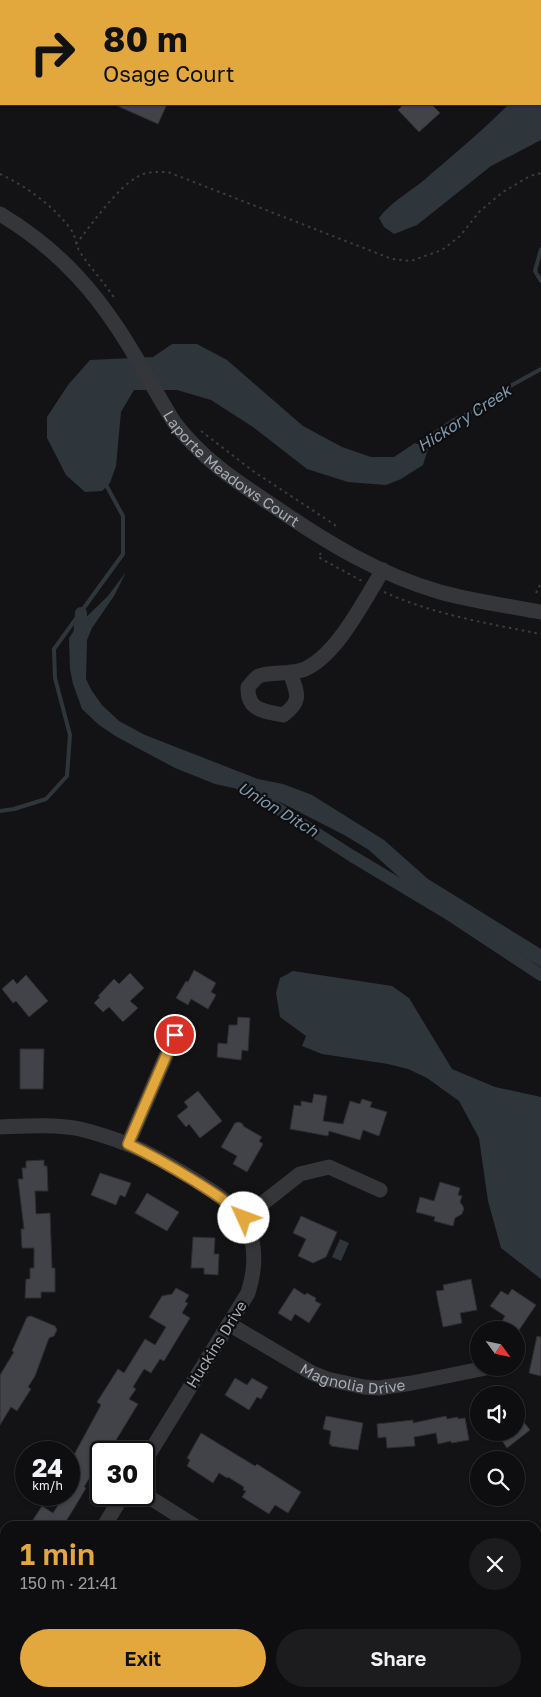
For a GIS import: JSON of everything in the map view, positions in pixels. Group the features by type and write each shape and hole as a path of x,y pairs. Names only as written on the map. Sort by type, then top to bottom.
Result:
{"street":[{"name":"Laporte Meadows Court","path":"0,214 20,226 77,276 108,314 174,422 186,438 223,472 327,542 383,570 440,592 541,612"},
{"path":"290,672 304,670 325,656 345,630 383,570"},
{"path":"128,1144 175,1035"},
{"path":"0,1127 57,1126 101,1135 128,1144 211,1191 235,1208 244,1218 300,1174 328,1167 380,1190"},
{"name":"Huckins Drive","path":"155,1444 248,1293 255,1266 253,1246 244,1218"},
{"name":"Magnolia Drive","path":"229,1324 312,1373 364,1387 379,1388 470,1371"},
{"path":"155,1501 187,1521"},
{"path":"107,1521 116,1506"}],"path":[{"path":"76,244 122,188 137,176 152,172 168,172 392,259 411,261 442,250 460,236 480,211 503,192 530,176 541,172"},
{"path":"0,174 34,195 61,218 73,233 78,250 118,303"},
{"path":"536,593 541,583"}],"shaded area":[{"path":"508,105 541,105 541,140 491,166 417,225 394,234 384,227 379,218 389,207 478,134"},
{"path":"172,344 197,344 227,360 303,426 342,447 371,457 394,457 415,443 428,449 423,465 401,479 386,485 348,482 307,469 253,427 211,400 177,390 134,390 121,412 116,466 110,483 102,491 85,492 66,475 47,438 47,417 68,385 90,360 153,357"},
{"path":"126,572 114,596 92,628 87,640 86,679 102,705 119,721 145,735 258,779 283,784 312,795 384,840 428,879 541,949 541,967 466,923 422,894 399,877 369,850 346,836 274,799 215,784 175,768 117,737 99,725 82,709 70,669 69,638 78,625 108,596"},
{"path":"293,971 392,986 409,998 452,1069 495,1087 541,1097 541,1279 501,1248 488,1201 479,1138 459,1101 427,1078 408,1069 322,1054 302,1046 306,1036 280,1017 276,993 280,978"},
{"path":"340,1239 349,1243 341,1261 332,1257"}],"building":[{"path":"115,105 167,105 158,124"},
{"path":"403,105 432,105 440,113 419,132 398,110"},
{"path":"194,970 216,983 211,992 216,995 208,1009 191,999 188,1005 176,998"},
{"path":"130,973 144,988 130,1001 138,1008 123,1022 109,1007 103,1012 94,1003 114,979 119,984"},
{"path":"26,975 48,1001 29,1017 16,1001 13,1003 2,989 13,979 17,984"},
{"path":"238,1017 250,1018 248,1051 242,1050 241,1060 217,1057 218,1043 227,1044 229,1025 237,1025"},
{"path":"20,1049 44,1049 43,1089 20,1089"},
{"path":"198,1091 222,1121 200,1138 189,1124 186,1127 177,1116 188,1107 184,1102"},
{"path":"314,1094 327,1096 323,1121 343,1124 350,1101 360,1104 362,1099 372,1102 370,1107 387,1112 379,1136 363,1130 360,1140 329,1131 328,1136 290,1129 294,1105 301,1106 301,1101 312,1103"},
{"path":"239,1122 262,1137 259,1141 263,1144 247,1172 233,1164 237,1156 221,1147 235,1123"},
{"path":"44,1160 44,1166 47,1166 48,1191 35,1191 36,1214 50,1213 52,1268 55,1268 55,1292 41,1292 41,1298 25,1298 26,1279 30,1279 30,1268 34,1268 34,1248 22,1248 21,1229 24,1229 18,1179 23,1179 22,1168 26,1168 26,1161"},
{"path":"100,1173 131,1183 125,1197 120,1195 116,1205 91,1195"},
{"path":"440,1182 460,1188 458,1195 462,1196 460,1202 464,1208 462,1214 455,1218 453,1226 434,1221 435,1217 416,1212 420,1197 434,1201"},
{"path":"147,1193 179,1212 167,1231 135,1213"},
{"path":"301,1216 337,1232 326,1257 313,1263 298,1256 306,1239 293,1233"},
{"path":"193,1237 215,1238 214,1254 219,1254 218,1275 204,1274 204,1268 191,1268"},
{"path":"471,1279 477,1310 460,1313 462,1323 443,1327 436,1291 444,1290 443,1285"},
{"path":"176,1288 189,1295 185,1302 188,1303 182,1313 190,1318 164,1361 160,1359 151,1373 144,1369 133,1387 136,1389 129,1399 138,1404 115,1441 90,1441 90,1477 80,1498 80,1444 101,1405 97,1402 118,1369 124,1373 145,1339 155,1345 166,1327 149,1317 162,1296 172,1294"},
{"path":"294,1288 305,1295 307,1293 316,1298 315,1301 321,1304 309,1323 295,1314 291,1321 278,1313"},
{"path":"512,1289 536,1305 525,1321 502,1321 505,1316 490,1306 501,1291 508,1295"},
{"path":"31,1316 55,1326 57,1330 54,1336 49,1338 35,1376 28,1387 31,1389 17,1411 11,1407 0,1425 0,1375 14,1352 12,1351 27,1317"},
{"path":"537,1336 541,1337 541,1376 529,1373"},
{"path":"235,1378 247,1385 252,1378 268,1387 261,1399 257,1397 249,1410 225,1395"},
{"path":"326,1416 363,1423 358,1450 331,1446 329,1444 331,1431 323,1429"},
{"path":"446,1416 447,1419 465,1418 469,1440 438,1444 436,1433 414,1437 415,1446 387,1448 386,1437 378,1438 377,1424 413,1420 413,1423"},
{"path":"525,1424 530,1430 525,1434"},
{"path":"201,1433 255,1466 257,1464 301,1492 288,1513 275,1505 269,1514 242,1497 246,1491 243,1490 244,1487 228,1477 219,1473 213,1483 187,1466 190,1460 187,1458"},
{"path":"502,1441 516,1441 507,1448"},
{"path":"42,1506 53,1513 58,1506 75,1506 66,1521 32,1521"}],"waterway":[{"name":"Hickory Creek","path":"541,249 535,271 541,281"},
{"name":"Hickory Creek","path":"416,448 454,420 475,410 496,394 541,369"},
{"name":"Hickory Creek","path":"0,811 14,809 46,799 67,776 70,735 55,678 54,649 123,554 123,516 105,483"},
{"name":"Union Ditch","path":"79,639 81,613"},
{"name":"Union Ditch","path":"241,785 250,788 277,808 447,913 541,975"}],"route":[{"path":"175,1035 128,1144 156,1158 224,1199 244,1218"}]}
